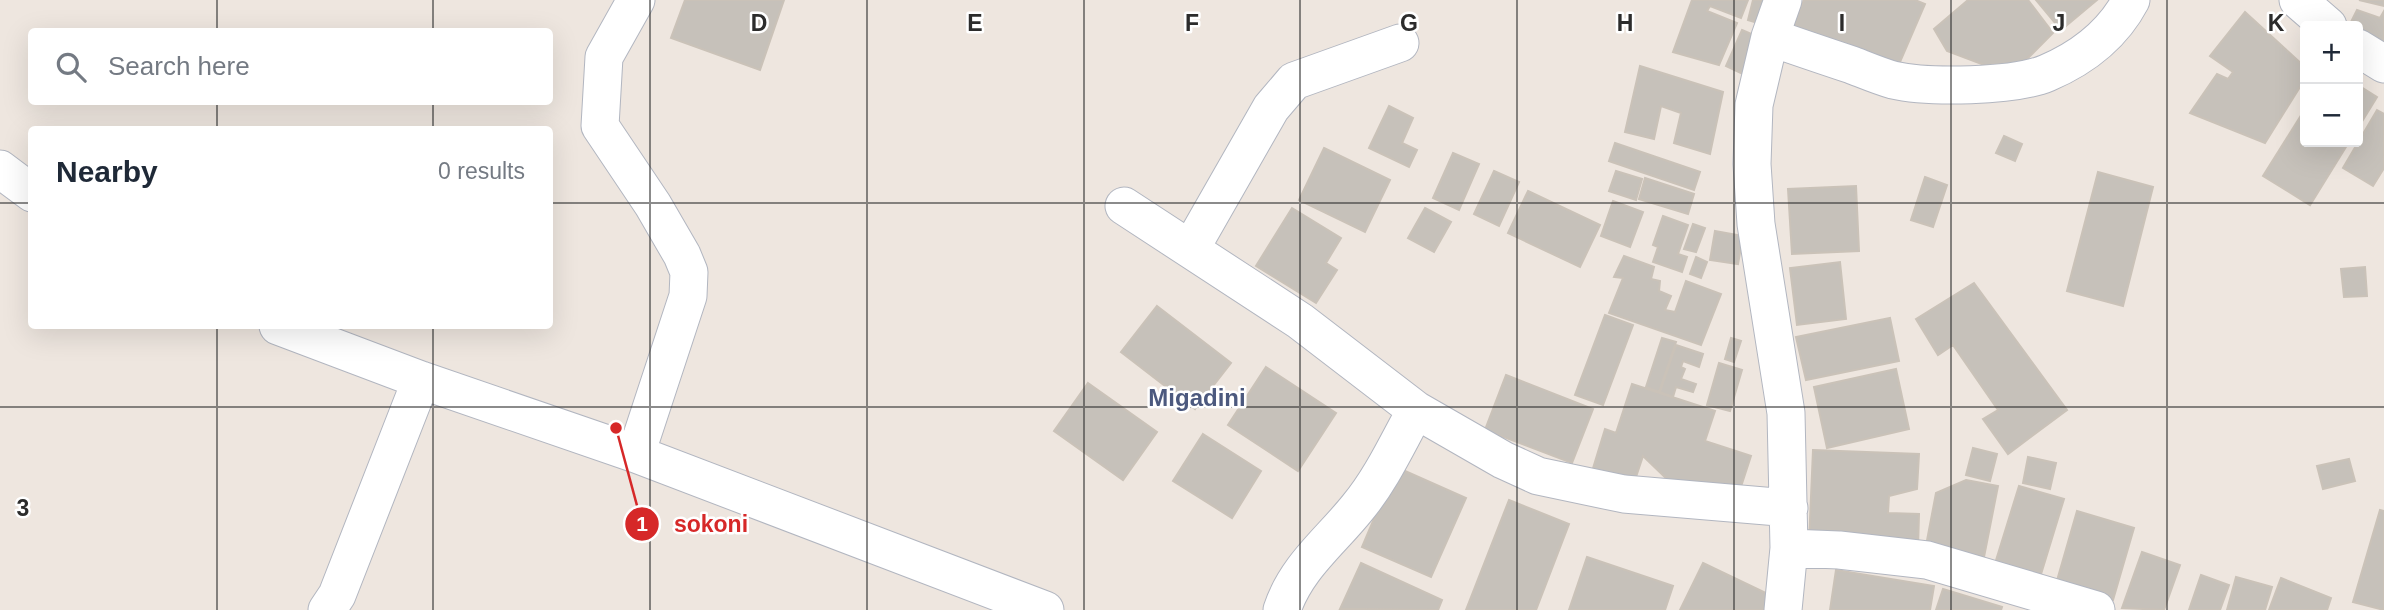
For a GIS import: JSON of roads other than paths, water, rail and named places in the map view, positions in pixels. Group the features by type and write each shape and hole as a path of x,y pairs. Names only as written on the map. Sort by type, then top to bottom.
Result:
{"street":[{"path":"636,0 604,57 600,126 653,205 689,272 688,296 636,454"},
{"path":"1783,0 1770,37 1754,105 1752,164 1756,224 1786,414 1789,548 1783,610"},
{"path":"1770,37 1891,79 1927,85 1991,82 2046,74 2077,57 2105,37 2123,16 2131,0"},
{"path":"2298,0 2322,21"},
{"path":"1191,248 1271,108 1294,81 1400,43"},
{"path":"2363,51 2384,64"},
{"path":"0,169 28,189"},
{"path":"1124,206 1300,321 1416,410 1503,460 1538,476 1624,494 1789,508"},
{"path":"286,329 421,380 636,454 1045,610"},
{"path":"327,610 337,595 421,380"},
{"path":"1282,610 1308,561 1358,507 1378,478 1416,410"},
{"path":"1789,548 1839,550 1927,560 2096,610"}],"place":[{"name":"sokoni","path":"616,428"}],"district":[{"name":"Migadini","path":"1197,397"}]}
